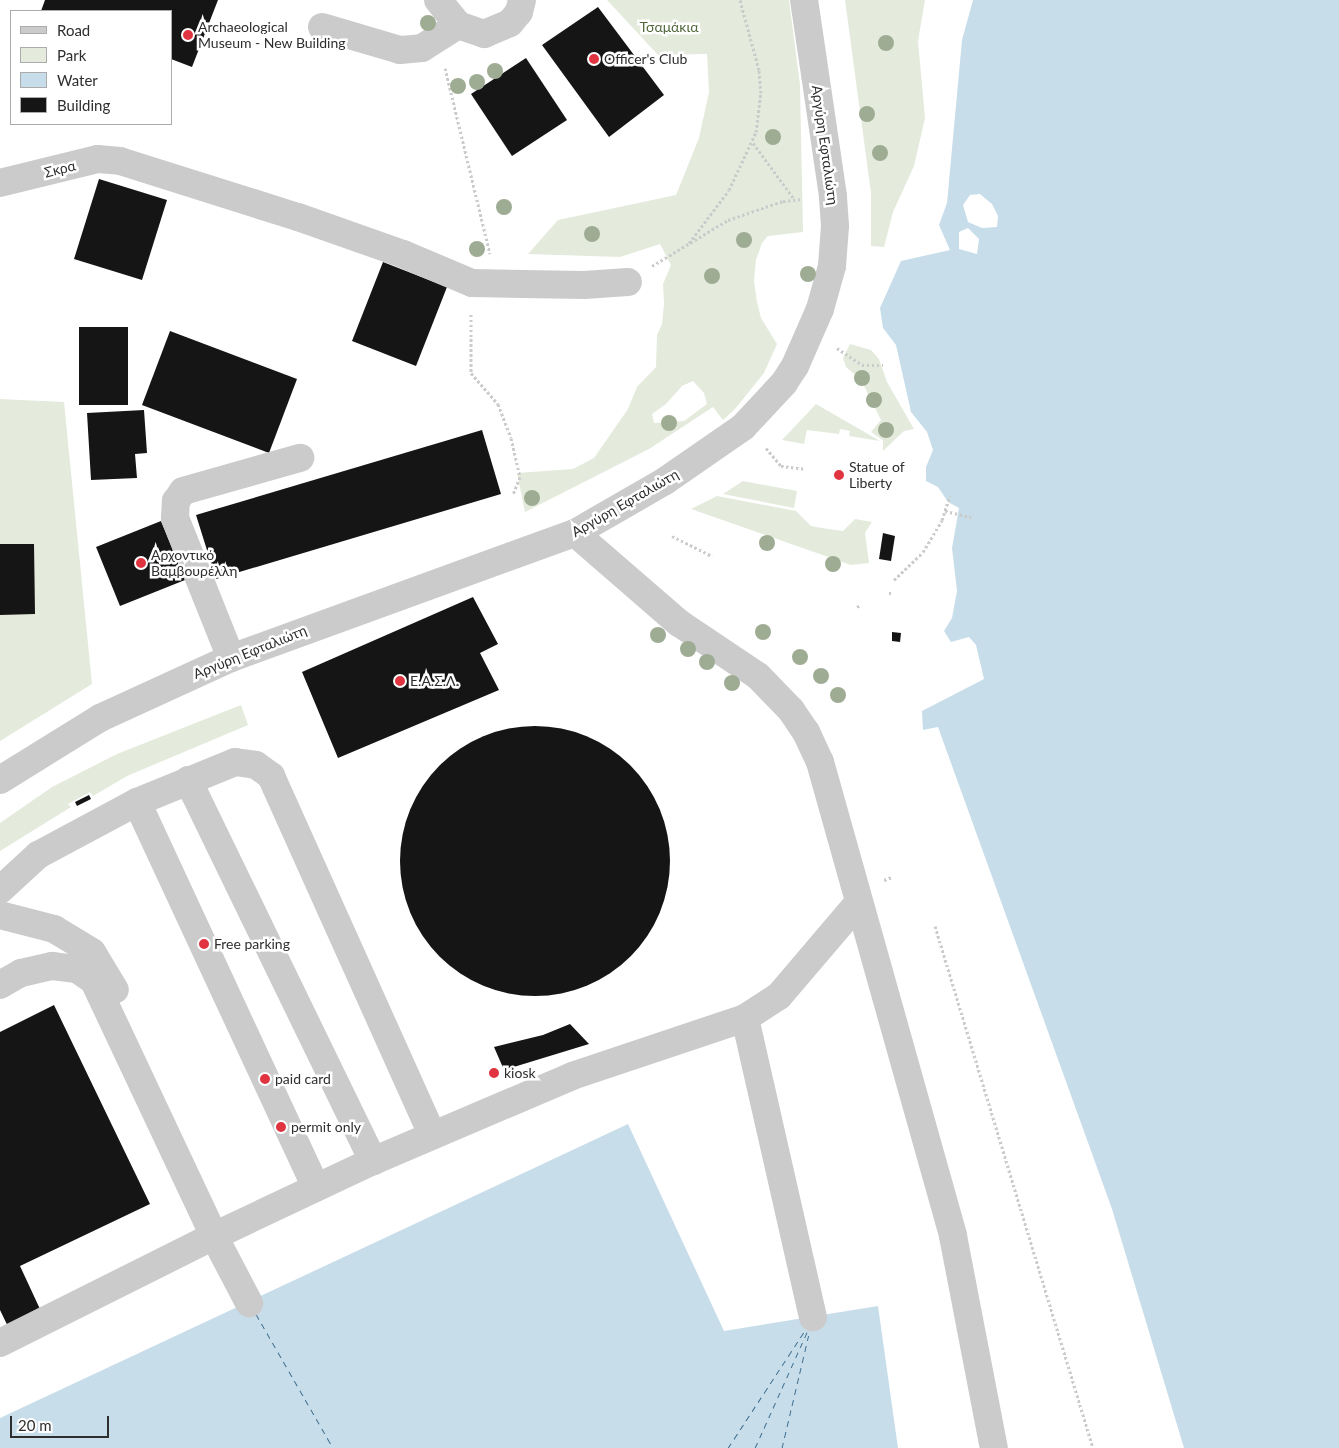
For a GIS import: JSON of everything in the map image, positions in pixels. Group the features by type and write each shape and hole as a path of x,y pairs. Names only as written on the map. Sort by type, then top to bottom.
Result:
{"street":[{"path":"438,0 448,32"},
{"path":"322,27 400,50 422,48 448,32 484,34 499,29 519,12 522,0"},
{"name":"Αργύρη Εφταλιώτη","path":"0,780 100,718 231,658 574,533 665,482 743,427 784,383 795,366 820,309 832,266 835,226 804,0"},
{"name":"Σκρα","path":"0,183 98,159 120,161 298,217 403,254 472,283"},
{"path":"472,283 584,285 628,282"},
{"path":"231,658 175,518 176,501 183,491 300,458"},
{"path":"574,533 679,623 758,676 791,710 806,732 820,762 858,902 954,1236 994,1448"},
{"path":"0,890 38,855 137,802 235,762 256,766 271,776 432,1136"},
{"path":"188,780 373,1161"},
{"path":"137,802 316,1187"},
{"path":"0,1343 223,1231 373,1161 572,1076 745,1018 780,996 858,902"},
{"path":"0,915 54,929 92,952 110,979 223,1231 249,1303"},
{"path":"0,985 21,973 52,966 76,969 94,981 223,1231"},
{"path":"745,1018 813,1318"}],"path":[{"path":"689,243 729,190 752,143 761,93 759,70 740,0"},
{"path":"448,32 490,249 490,259 472,283 470,373 498,404 511,438 520,477 514,494"},
{"path":"752,143 794,199"},
{"path":"672,253 728,220 794,199 802,199"},
{"path":"837,348 862,365 883,365"},
{"path":"764,446 781,466 804,469"},
{"path":"894,580 923,552 945,511 950,495"},
{"path":"945,511 971,517"},
{"path":"672,536 712,556"},
{"path":"935,926 1093,1448"}],"green space":[{"name":"Τσαμάκια","path":"607,0 789,0 800,85 803,232 768,236 762,243 756,260 754,281 761,318 777,344 764,373 735,409 723,420 713,407 649,449 525,512 517,473 573,469 594,458 628,409 637,387 656,367 657,335 662,324 664,304 663,284 671,265 660,244 620,257 528,254 558,220 676,195 699,138 709,92 707,54 658,55","holes":["693,381 704,393 707,404 684,421 654,423 652,414 666,404 682,386"]},
{"path":"845,0 925,0 918,41 925,118 914,166 893,212 884,247 871,246 871,193"},
{"path":"850,344 871,350 879,359 887,382 914,429 904,431 883,451 883,440 871,432 881,420 861,380 846,367 843,358"},
{"path":"0,399 64,402 92,684 0,741"},
{"path":"816,404 880,441 849,436 850,431 840,429 839,434 807,430 804,444 782,440"},
{"path":"743,481 797,491 794,508 723,494"},
{"path":"717,496 796,511 811,526 828,529 843,531 855,519 872,522 865,533 869,563 851,565 691,509"},
{"path":"241,705 248,725 127,776 93,796 90,792 68,804 71,807 0,851 0,823 52,787 117,754"}],"water":[{"path":"973,0 1339,0 1339,1448 1156,1448 1032,1048 923,732 922,711 984,679 976,645 969,637 951,642 944,631 952,618 957,591 952,548 959,508 948,502 938,487 926,481 926,467 933,450 927,432 911,412 896,345 883,328 880,308 901,261 950,250 939,225 947,203 962,40","holes":["980,194 992,204 998,216 997,227 982,228 968,222 963,205 970,195","968,228 979,239 977,254 959,249 959,232"]},
{"path":"628,1124 724,1331 878,1306 898,1448 0,1448 0,1418"}],"pier":[{"path":"920,713 923,730 938,727 1112,1209 1184,1448 1153,1448 1030,1049 981,932 921,733"}],"building":[{"name":"Archaeological Museum - New Building","path":"45,0 218,0 192,67 172,59 172,10 41,10"},
{"name":"Officer's Club","path":"598,7 664,95 609,137 542,45"},
{"path":"526,58 567,120 512,156 471,94"},
{"path":"99,179 167,200 142,280 74,259"},
{"path":"383,262 447,287 416,366 352,341"},
{"path":"79,327 128,327 128,405 79,405"},
{"path":"170,331 297,379 269,453 142,405"},
{"path":"144,410 147,453 135,454 137,478 91,480 87,413"},
{"path":"482,430 501,494 216,579 196,515"},
{"name":"Αρχοντικό Βαμβουρέλλη","path":"161,521 185,580 120,606 96,547"},
{"path":"883,533 895,536 891,561 879,559"},
{"path":"0,544 34,544 35,614 0,615"},
{"name":"Ε.Α.Σ.Λ.","path":"473,597 498,644 480,653 499,690 338,758 302,672"},
{"path":"892,632 901,633 900,642 892,641"},
{"path":"535,726 561,729 587,736 621,757 639,775 660,809 667,835 670,861 667,887 660,913 639,947 621,965 587,986 561,993 535,996 509,993 483,986 449,965 431,947 410,913 403,887 400,861 403,835 410,809 431,775 449,757 483,736 509,729"},
{"path":"89,795 91,799 77,806 75,802"},
{"path":"54,1005 150,1204 20,1266 46,1322 13,1337 0,1310 0,1032"},
{"path":"570,1024 589,1044 504,1070 494,1047 543,1035"}],"ferry route":[{"path":"256,1314 333,1448"},
{"path":"728,1448 806,1329"},
{"path":"755,1448 808,1330"},
{"path":"782,1448 810,1330"}],"place":[{"name":"Archaeological Museum - New Building","path":"188,35"},
{"name":"Officer's Club","path":"594,59"},
{"name":"Statue of Liberty","path":"839,475"},
{"name":"Αρχοντικό Βαμβουρέλλη","path":"141,563"},
{"name":"Ε.Α.Σ.Λ.","path":"400,681"},
{"name":"Free parking","path":"204,944"},
{"name":"kiosk","path":"494,1073"},
{"name":"paid card","path":"265,1079"},
{"name":"permit only","path":"281,1127"}]}
